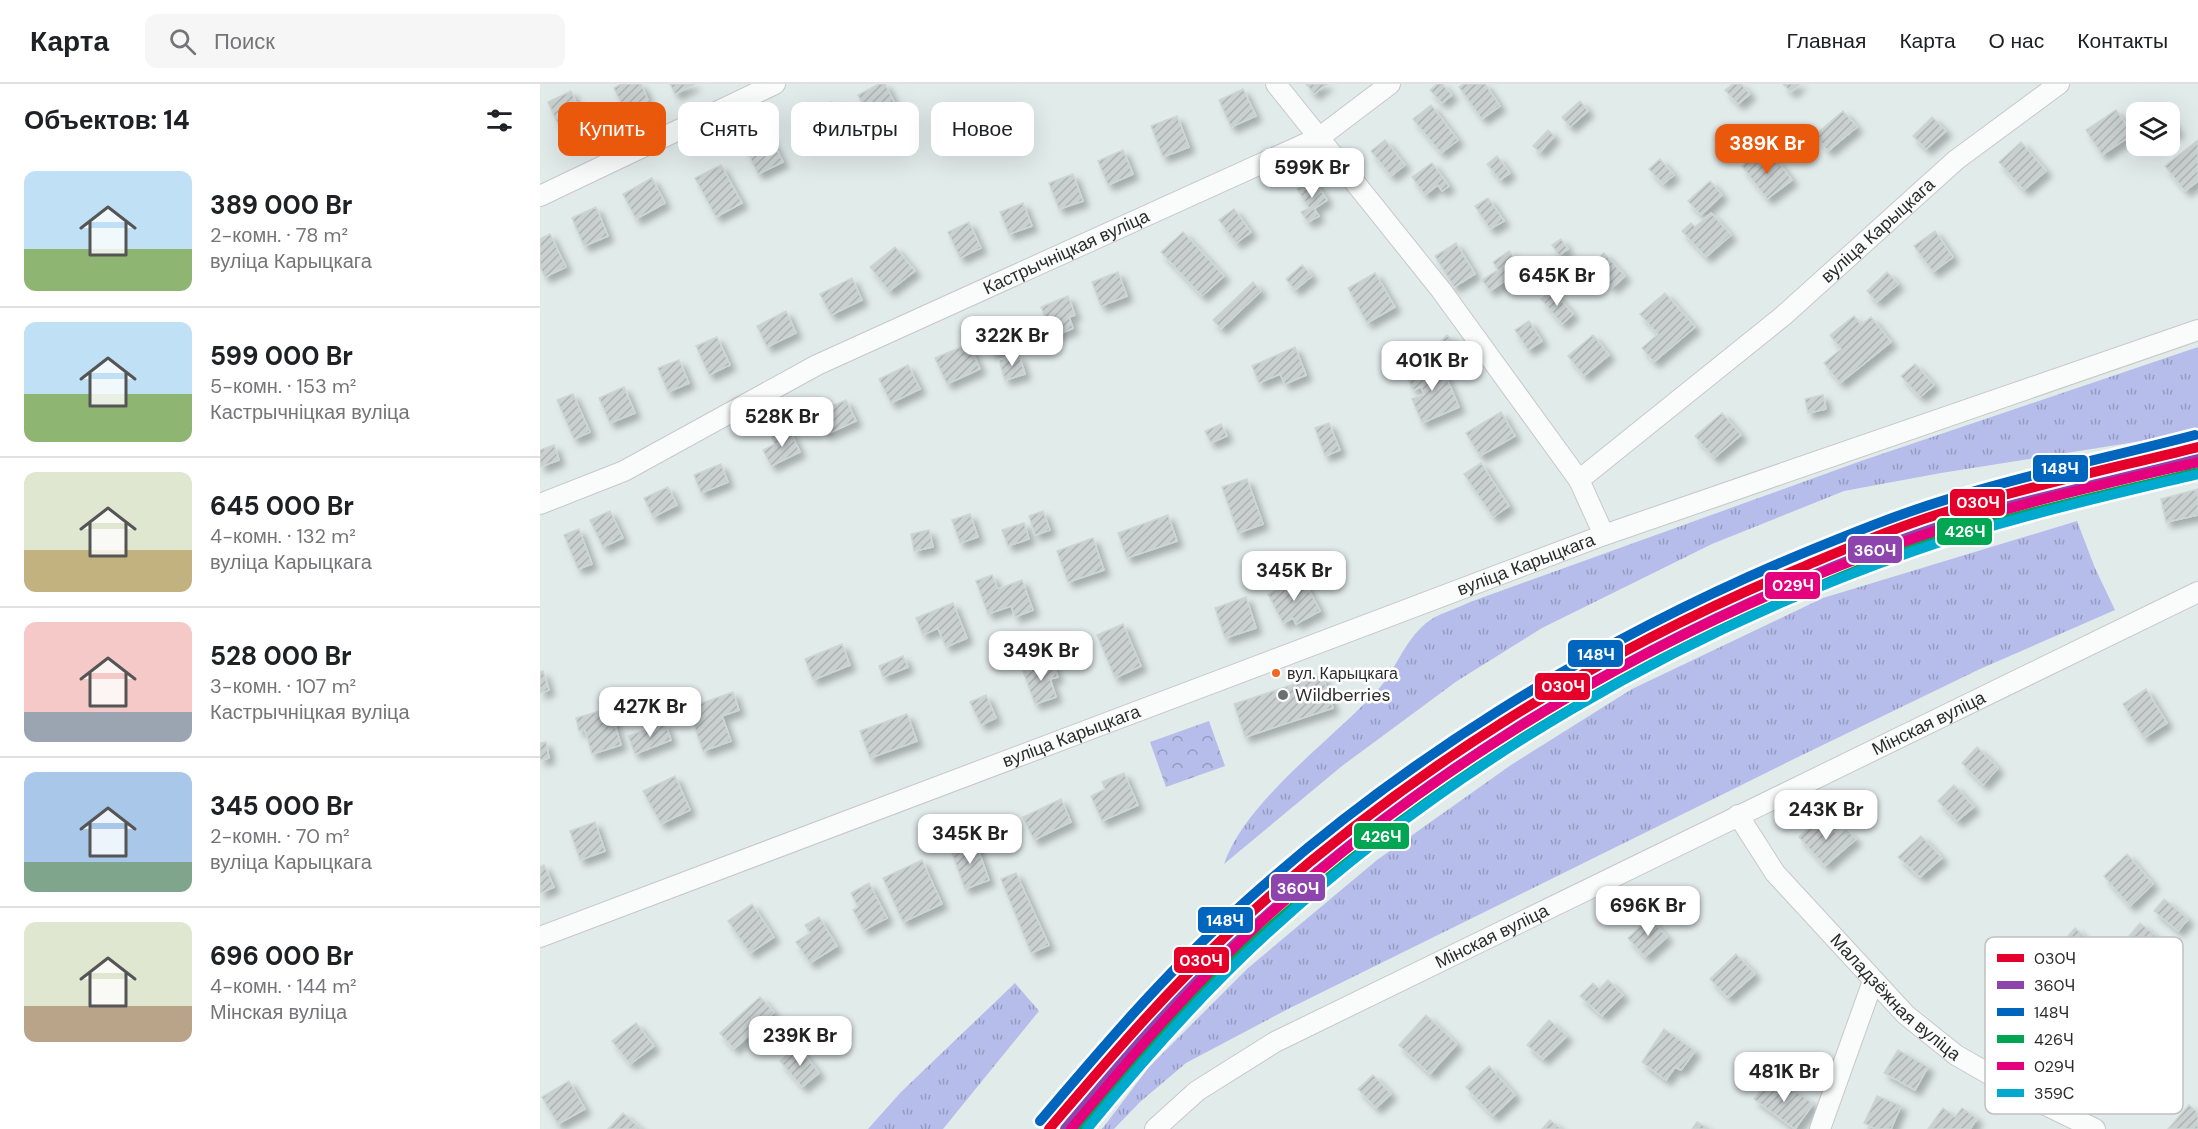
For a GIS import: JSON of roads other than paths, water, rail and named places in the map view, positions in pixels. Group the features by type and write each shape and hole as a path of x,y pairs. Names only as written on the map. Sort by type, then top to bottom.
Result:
{"street":[{"path":"540,196 775,84"},
{"path":"1276,84 1441,290 1580,480"},
{"name":"Кастрычніцкая вуліца","path":"540,504 624,471 817,365 1320,137 1390,84"},
{"name":"вуліца Карыцкага","path":"1604,535 1580,480 1783,316 1956,160 2059,84"},
{"name":"вуліца Карыцкага","path":"540,937 1604,535 2198,330"},
{"name":"Мінская вуліца","path":"1155,1129 1197,1091 1275,1042 2198,592"},
{"name":"Маладзёжная вуліца","path":"1738,815 1775,873 1906,1016 1956,1055 1985,1072"},
{"path":"1820,1129 1873,981"},
{"name":"Маладзёжная вуліца","path":"2064,1114 2095,1129"}],"place":[{"name":"вул. Карыцкага","path":"1276,673"},
{"name":"Wildberries","path":"1283,695"}]}
